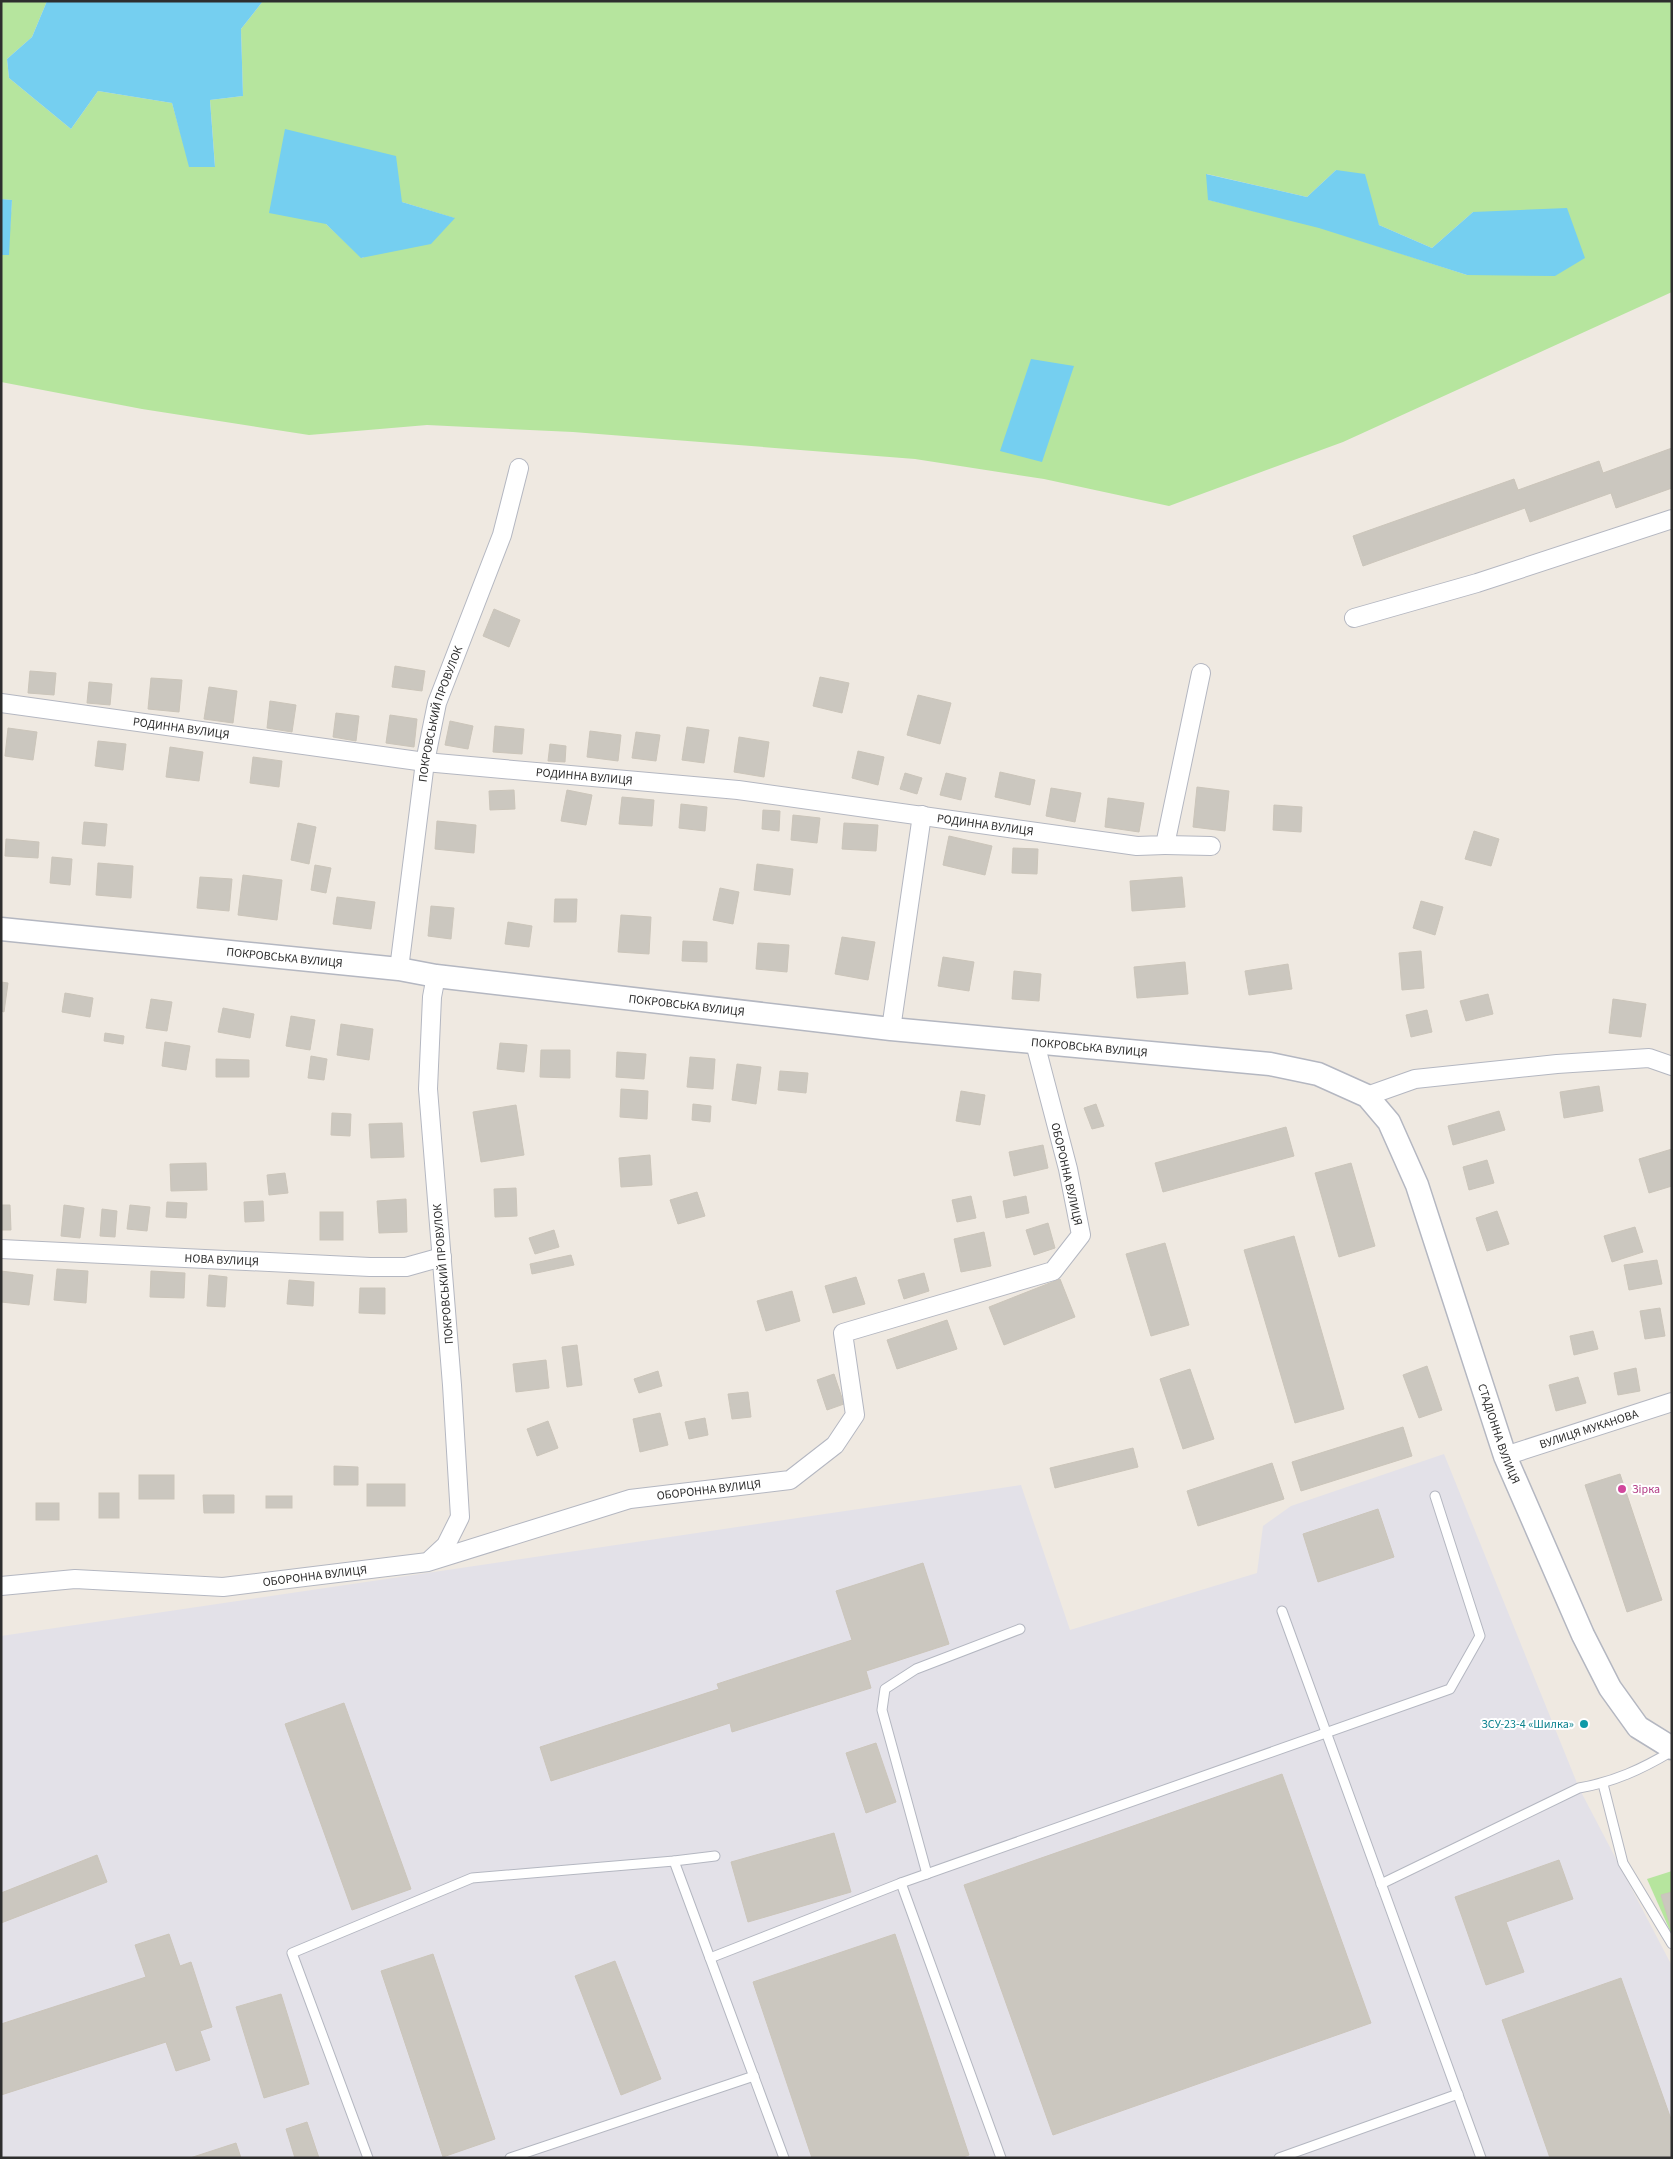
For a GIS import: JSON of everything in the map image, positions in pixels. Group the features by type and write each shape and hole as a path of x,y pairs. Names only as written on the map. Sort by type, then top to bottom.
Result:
{"street":[{"name":"ПОКРОВСЬКИЙ ПРОВУЛОК","path":"399,969 425,762 437,703 502,535 519,468"},
{"path":"1354,618 1477,583 1672,520"},
{"path":"1166,845 1201,673"},
{"name":"РОДИННА ВУЛИЦЯ","path":"1,703 425,762 738,790 1137,846 1211,846"},
{"path":"891,1029 922,815"},
{"name":"ПОКРОВСЬКА ВУЛИЦЯ","path":"1,929 399,969 436,976 891,1029 1270,1064 1318,1074 1367,1096"},
{"name":"ПОКРОВСЬКИЙ ПРОВУЛОК","path":"428,1562 446,1545 460,1517 428,1089 432,997 436,976"},
{"name":"ОБОРОННА ВУЛИЦЯ","path":"1,1586 75,1579 223,1587 428,1562 630,1499 790,1480 835,1446 855,1415 843,1333 1053,1271 1081,1235 1068,1169 1035,1043"},
{"path":"1367,1096 1415,1079 1557,1064 1649,1058 1672,1066"},
{"name":"СТАДІОННА ВУЛИЦЯ","path":"1367,1096 1388,1122 1417,1185 1505,1456 1583,1635 1610,1688 1638,1727 1672,1749"},
{"name":"НОВА ВУЛИЦЯ","path":"1,1249 370,1267 406,1267 442,1257"},
{"name":"ВУЛИЦЯ МУКАНОВА","path":"1505,1456 1672,1402"}],"lane":[{"path":"710,1958 901,1883 1450,1689 1480,1636 1435,1496"},
{"path":"1282,1611 1481,2158"},
{"path":"927,1874 882,1710 885,1689 916,1669 1020,1629"},
{"path":"1382,1884 1579,1788 1603,1784 1644,1768 1672,1749"},
{"path":"1603,1784 1623,1862 1672,1944"},
{"path":"368,2158 292,1953 472,1878 715,1856"},
{"path":"674,1861 784,2158"},
{"path":"901,1883 1001,2158"},
{"path":"510,2158 754,2076"},
{"path":"1279,2158 1458,2094"}],"shaded area":[{"path":"1444,1454 1579,1788 1672,1966 1672,2158 1,2158 1,1636 1021,1485 1070,1630 1257,1573 1263,1526 1291,1506"}],"green space":[{"path":"1,1 47,1 32,37 7,59 9,78 71,129 98,91 172,103 190,167 215,166 210,100 243,96 241,29 263,1 1672,1 1672,292 1343,442 1169,506 1044,479 915,459 573,432 427,425 309,435 142,409 1,382 1,255 8,255 12,200 1,199","holes":["1336,170 1379,225 1432,248 1473,212 1467,275 1319,227 1209,200 1207,174 1307,197","402,202 454,218 362,258 326,224"]},
{"path":"1672,1871 1672,1935 1647,1879"}],"water":[{"path":"47,1 263,1 241,29 243,96 210,100 215,167 189,167 172,103 98,91 71,129 9,78 7,59 32,37"},
{"path":"285,129 396,156 402,202 455,218 431,244 361,258 326,224 269,213"},
{"path":"1336,170 1365,174 1379,225 1432,248 1473,212 1567,208 1585,258 1555,276 1467,275 1319,228 1208,200 1206,174 1307,197"},
{"path":"1,199 12,200 9,255 1,255"},
{"path":"1031,359 1074,366 1042,462 1000,451"}],"building":[{"path":"1672,448 1672,488 1616,508 1611,493 1530,522 1525,508 1363,566 1353,536 1514,479 1518,490 1599,461 1603,473"},
{"path":"494,609 520,620 509,647 483,636"},
{"path":"395,666 425,671 422,691 392,687"},
{"path":"30,671 56,673 54,695 28,693"},
{"path":"820,677 849,683 842,713 813,706"},
{"path":"151,678 182,680 179,712 148,709"},
{"path":"89,682 112,684 110,705 87,703"},
{"path":"209,687 237,691 233,723 204,719"},
{"path":"918,695 951,703 940,744 907,735"},
{"path":"270,701 296,705 292,732 267,728"},
{"path":"336,713 359,716 356,741 333,737"},
{"path":"390,715 417,719 414,747 386,743"},
{"path":"450,721 473,726 468,749 445,745"},
{"path":"495,726 524,729 522,754 493,752"},
{"path":"687,727 709,730 704,763 682,760"},
{"path":"8,728 37,732 33,760 5,756"},
{"path":"590,731 621,735 618,761 587,757"},
{"path":"636,732 660,735 656,761 632,758"},
{"path":"739,737 769,742 764,777 734,772"},
{"path":"98,741 126,744 123,770 95,766"},
{"path":"550,744 566,746 565,762 548,761"},
{"path":"170,747 203,752 199,781 166,777"},
{"path":"858,751 884,757 878,785 852,778"},
{"path":"253,757 282,761 279,787 250,783"},
{"path":"1000,772 1035,780 1030,805 995,797"},
{"path":"905,773 922,778 917,794 900,789"},
{"path":"946,773 966,778 961,800 940,795"},
{"path":"1197,787 1229,791 1225,831 1193,827"},
{"path":"1051,788 1081,793 1075,822 1046,816"},
{"path":"514,790 515,809 490,810 489,791"},
{"path":"567,790 592,795 586,825 561,821"},
{"path":"622,797 654,800 652,826 619,824"},
{"path":"1108,798 1144,803 1139,832 1105,827"},
{"path":"681,804 707,807 705,831 679,828"},
{"path":"1274,805 1302,807 1301,832 1273,830"},
{"path":"763,810 780,811 779,831 762,829"},
{"path":"793,815 820,818 817,843 791,840"},
{"path":"437,821 476,825 474,853 435,849"},
{"path":"84,822 107,824 105,846 82,844"},
{"path":"298,823 316,827 309,864 291,860"},
{"path":"844,823 878,825 876,851 842,849"},
{"path":"1474,831 1499,839 1491,866 1465,859"},
{"path":"949,836 992,846 985,875 943,865"},
{"path":"6,839 39,842 38,858 5,856"},
{"path":"1013,848 1038,849 1037,874 1012,873"},
{"path":"52,857 72,859 70,885 50,883"},
{"path":"98,863 133,866 131,898 96,895"},
{"path":"757,864 793,869 790,895 754,890"},
{"path":"315,865 331,868 326,893 311,890"},
{"path":"243,875 282,880 277,920 238,915"},
{"path":"200,877 232,879 229,911 197,908"},
{"path":"1182,877 1185,907 1132,911 1130,881"},
{"path":"720,888 739,892 733,924 713,920"},
{"path":"337,897 375,902 371,929 333,924"},
{"path":"555,899 577,899 576,922 554,922"},
{"path":"1421,901 1443,907 1435,935 1413,928"},
{"path":"431,906 454,908 451,939 428,936"},
{"path":"621,915 651,917 649,954 618,952"},
{"path":"508,922 532,926 529,947 505,944"},
{"path":"842,937 875,942 868,980 835,974"},
{"path":"683,941 707,942 707,962 682,961"},
{"path":"758,943 789,945 787,972 756,969"},
{"path":"1421,951 1424,988 1402,990 1399,953"},
{"path":"943,957 974,962 969,991 938,986"},
{"path":"1185,962 1188,994 1137,998 1134,967"},
{"path":"1288,964 1292,989 1249,995 1245,971"},
{"path":"1014,971 1041,974 1039,1001 1012,999"},
{"path":"1,982 8,983 4,1012 1,1011"},
{"path":"65,993 93,998 90,1017 62,1012"},
{"path":"1488,994 1493,1014 1466,1021 1460,1001"},
{"path":"151,999 172,1002 167,1031 146,1028"},
{"path":"1613,999 1646,1004 1641,1037 1609,1033"},
{"path":"223,1008 254,1014 250,1038 218,1032"},
{"path":"1427,1010 1432,1032 1411,1037 1406,1015"},
{"path":"291,1016 315,1020 310,1050 286,1046"},
{"path":"341,1024 373,1029 369,1060 337,1055"},
{"path":"105,1033 124,1036 123,1044 104,1041"},
{"path":"165,1042 190,1046 186,1070 162,1066"},
{"path":"500,1043 527,1045 524,1072 497,1069"},
{"path":"541,1050 570,1050 570,1078 540,1077"},
{"path":"617,1052 646,1054 644,1079 616,1077"},
{"path":"311,1056 327,1059 324,1080 308,1078"},
{"path":"690,1057 715,1059 713,1089 687,1087"},
{"path":"216,1059 249,1060 249,1077 216,1077"},
{"path":"737,1064 761,1067 756,1104 732,1100"},
{"path":"780,1071 808,1073 806,1093 778,1090"},
{"path":"1599,1086 1603,1111 1564,1118 1560,1092"},
{"path":"621,1089 648,1091 647,1119 620,1117"},
{"path":"961,1091 985,1095 980,1125 956,1121"},
{"path":"693,1104 711,1106 710,1122 692,1120"},
{"path":"1096,1104 1104,1126 1092,1129 1084,1108"},
{"path":"516,1105 524,1155 481,1162 473,1112"},
{"path":"1499,1111 1505,1130 1453,1145 1448,1126"},
{"path":"332,1113 351,1114 350,1136 331,1135"},
{"path":"402,1123 404,1157 371,1158 369,1124"},
{"path":"1286,1127 1294,1156 1163,1192 1155,1163"},
{"path":"1043,1145 1048,1168 1014,1176 1009,1152"},
{"path":"1672,1149 1672,1186 1649,1193 1639,1159"},
{"path":"650,1155 652,1185 621,1187 619,1158"},
{"path":"1487,1160 1494,1183 1469,1190 1463,1167"},
{"path":"206,1163 207,1190 171,1191 170,1164"},
{"path":"1351,1163 1375,1246 1339,1257 1315,1173"},
{"path":"285,1173 288,1193 269,1195 267,1175"},
{"path":"516,1188 517,1216 495,1217 494,1189"},
{"path":"697,1192 705,1216 678,1224 670,1200"},
{"path":"971,1196 976,1218 957,1222 952,1200"},
{"path":"1026,1196 1029,1213 1006,1218 1003,1201"},
{"path":"406,1199 407,1232 379,1233 377,1201"},
{"path":"263,1201 264,1221 245,1222 244,1202"},
{"path":"167,1202 187,1203 186,1218 166,1217"},
{"path":"1,1205 10,1205 11,1230 1,1230"},
{"path":"64,1205 84,1208 80,1238 61,1236"},
{"path":"130,1205 150,1207 147,1231 127,1229"},
{"path":"102,1209 117,1211 115,1237 100,1236"},
{"path":"1497,1211 1509,1244 1487,1251 1476,1218"},
{"path":"320,1212 343,1212 343,1240 320,1240"},
{"path":"1048,1223 1055,1248 1034,1255 1026,1230"},
{"path":"1635,1227 1643,1252 1612,1262 1604,1236"},
{"path":"554,1230 559,1247 535,1254 529,1238"},
{"path":"984,1232 991,1266 961,1272 954,1239"},
{"path":"1294,1236 1344,1409 1295,1423 1244,1250"},
{"path":"1165,1243 1189,1325 1151,1336 1126,1254"},
{"path":"571,1255 574,1265 532,1274 530,1264"},
{"path":"1657,1260 1662,1284 1629,1290 1624,1265"},
{"path":"57,1269 88,1271 86,1303 54,1300"},
{"path":"1,1271 33,1275 29,1305 1,1302"},
{"path":"151,1271 185,1273 184,1298 150,1297"},
{"path":"924,1273 929,1291 904,1299 898,1280"},
{"path":"209,1275 227,1277 225,1307 207,1306"},
{"path":"856,1277 865,1304 833,1313 825,1286"},
{"path":"1060,1279 1075,1317 1004,1345 989,1307"},
{"path":"289,1280 314,1282 313,1306 287,1304"},
{"path":"360,1288 385,1288 385,1314 359,1313"},
{"path":"792,1291 800,1321 766,1331 757,1301"},
{"path":"1660,1308 1665,1336 1645,1339 1640,1311"},
{"path":"947,1320 957,1349 897,1369 887,1340"},
{"path":"1593,1331 1598,1349 1574,1355 1570,1336"},
{"path":"577,1345 582,1385 567,1387 562,1347"},
{"path":"546,1360 549,1388 516,1392 513,1364"},
{"path":"1427,1366 1442,1410 1419,1418 1403,1375"},
{"path":"1636,1368 1640,1391 1618,1395 1614,1373"},
{"path":"1190,1369 1214,1439 1183,1449 1160,1379"},
{"path":"658,1371 662,1386 639,1393 634,1379"},
{"path":"834,1374 844,1404 827,1410 817,1380"},
{"path":"1578,1377 1586,1403 1556,1411 1549,1385"},
{"path":"748,1392 751,1417 732,1419 728,1394"},
{"path":"660,1413 668,1445 640,1452 633,1419"},
{"path":"705,1418 708,1435 689,1439 685,1422"},
{"path":"548,1421 558,1448 537,1456 527,1429"},
{"path":"1403,1427 1412,1456 1301,1491 1292,1462"},
{"path":"1133,1448 1138,1467 1055,1488 1050,1468"},
{"path":"1272,1463 1284,1499 1198,1526 1187,1491"},
{"path":"334,1466 358,1467 358,1485 334,1485"},
{"path":"1620,1474 1662,1600 1627,1612 1585,1485"},
{"path":"139,1475 174,1475 174,1499 139,1499"},
{"path":"367,1484 405,1484 405,1506 367,1506"},
{"path":"99,1493 119,1493 119,1518 99,1518"},
{"path":"203,1495 234,1495 234,1513 204,1513"},
{"path":"266,1496 292,1496 292,1508 266,1508"},
{"path":"36,1503 59,1503 59,1520 36,1520"},
{"path":"1378,1509 1394,1557 1318,1582 1303,1534"},
{"path":"923,1563 949,1644 866,1671 871,1688 732,1732 730,1723 551,1781 540,1747 719,1689 717,1684 852,1640 836,1591"},
{"path":"344,1703 411,1889 352,1910 285,1724"},
{"path":"876,1743 896,1802 866,1813 846,1753"},
{"path":"1282,1774 1371,2023 1053,2135 964,1885"},
{"path":"834,1833 851,1892 748,1922 731,1862"},
{"path":"97,1855 107,1882 1,1923 1,1893"},
{"path":"1559,1860 1573,1899 1506,1922 1524,1972 1486,1985 1455,1897"},
{"path":"1672,1892 1672,1931 1661,1895"},
{"path":"169,1934 180,1966 191,1962 212,2027 200,2031 210,2060 176,2071 166,2042 1,2095 1,2024 146,1977 135,1945"},
{"path":"895,1934 969,2155 960,2158 812,2158 753,1982"},
{"path":"433,1954 495,2139 443,2157 381,1971"},
{"path":"615,1961 661,2079 621,2095 575,1976"},
{"path":"1621,1978 1672,2122 1672,2158 1550,2158 1502,2020"},
{"path":"281,1994 309,2084 264,2098 236,2007"},
{"path":"307,2122 319,2158 295,2158 286,2129"},
{"path":"236,2143 241,2158 190,2158"}],"place":[{"name":"Зірка","path":"1622,1489"},
{"name":"ЗСУ-23-4 «Шилка»","path":"1584,1724"}]}
